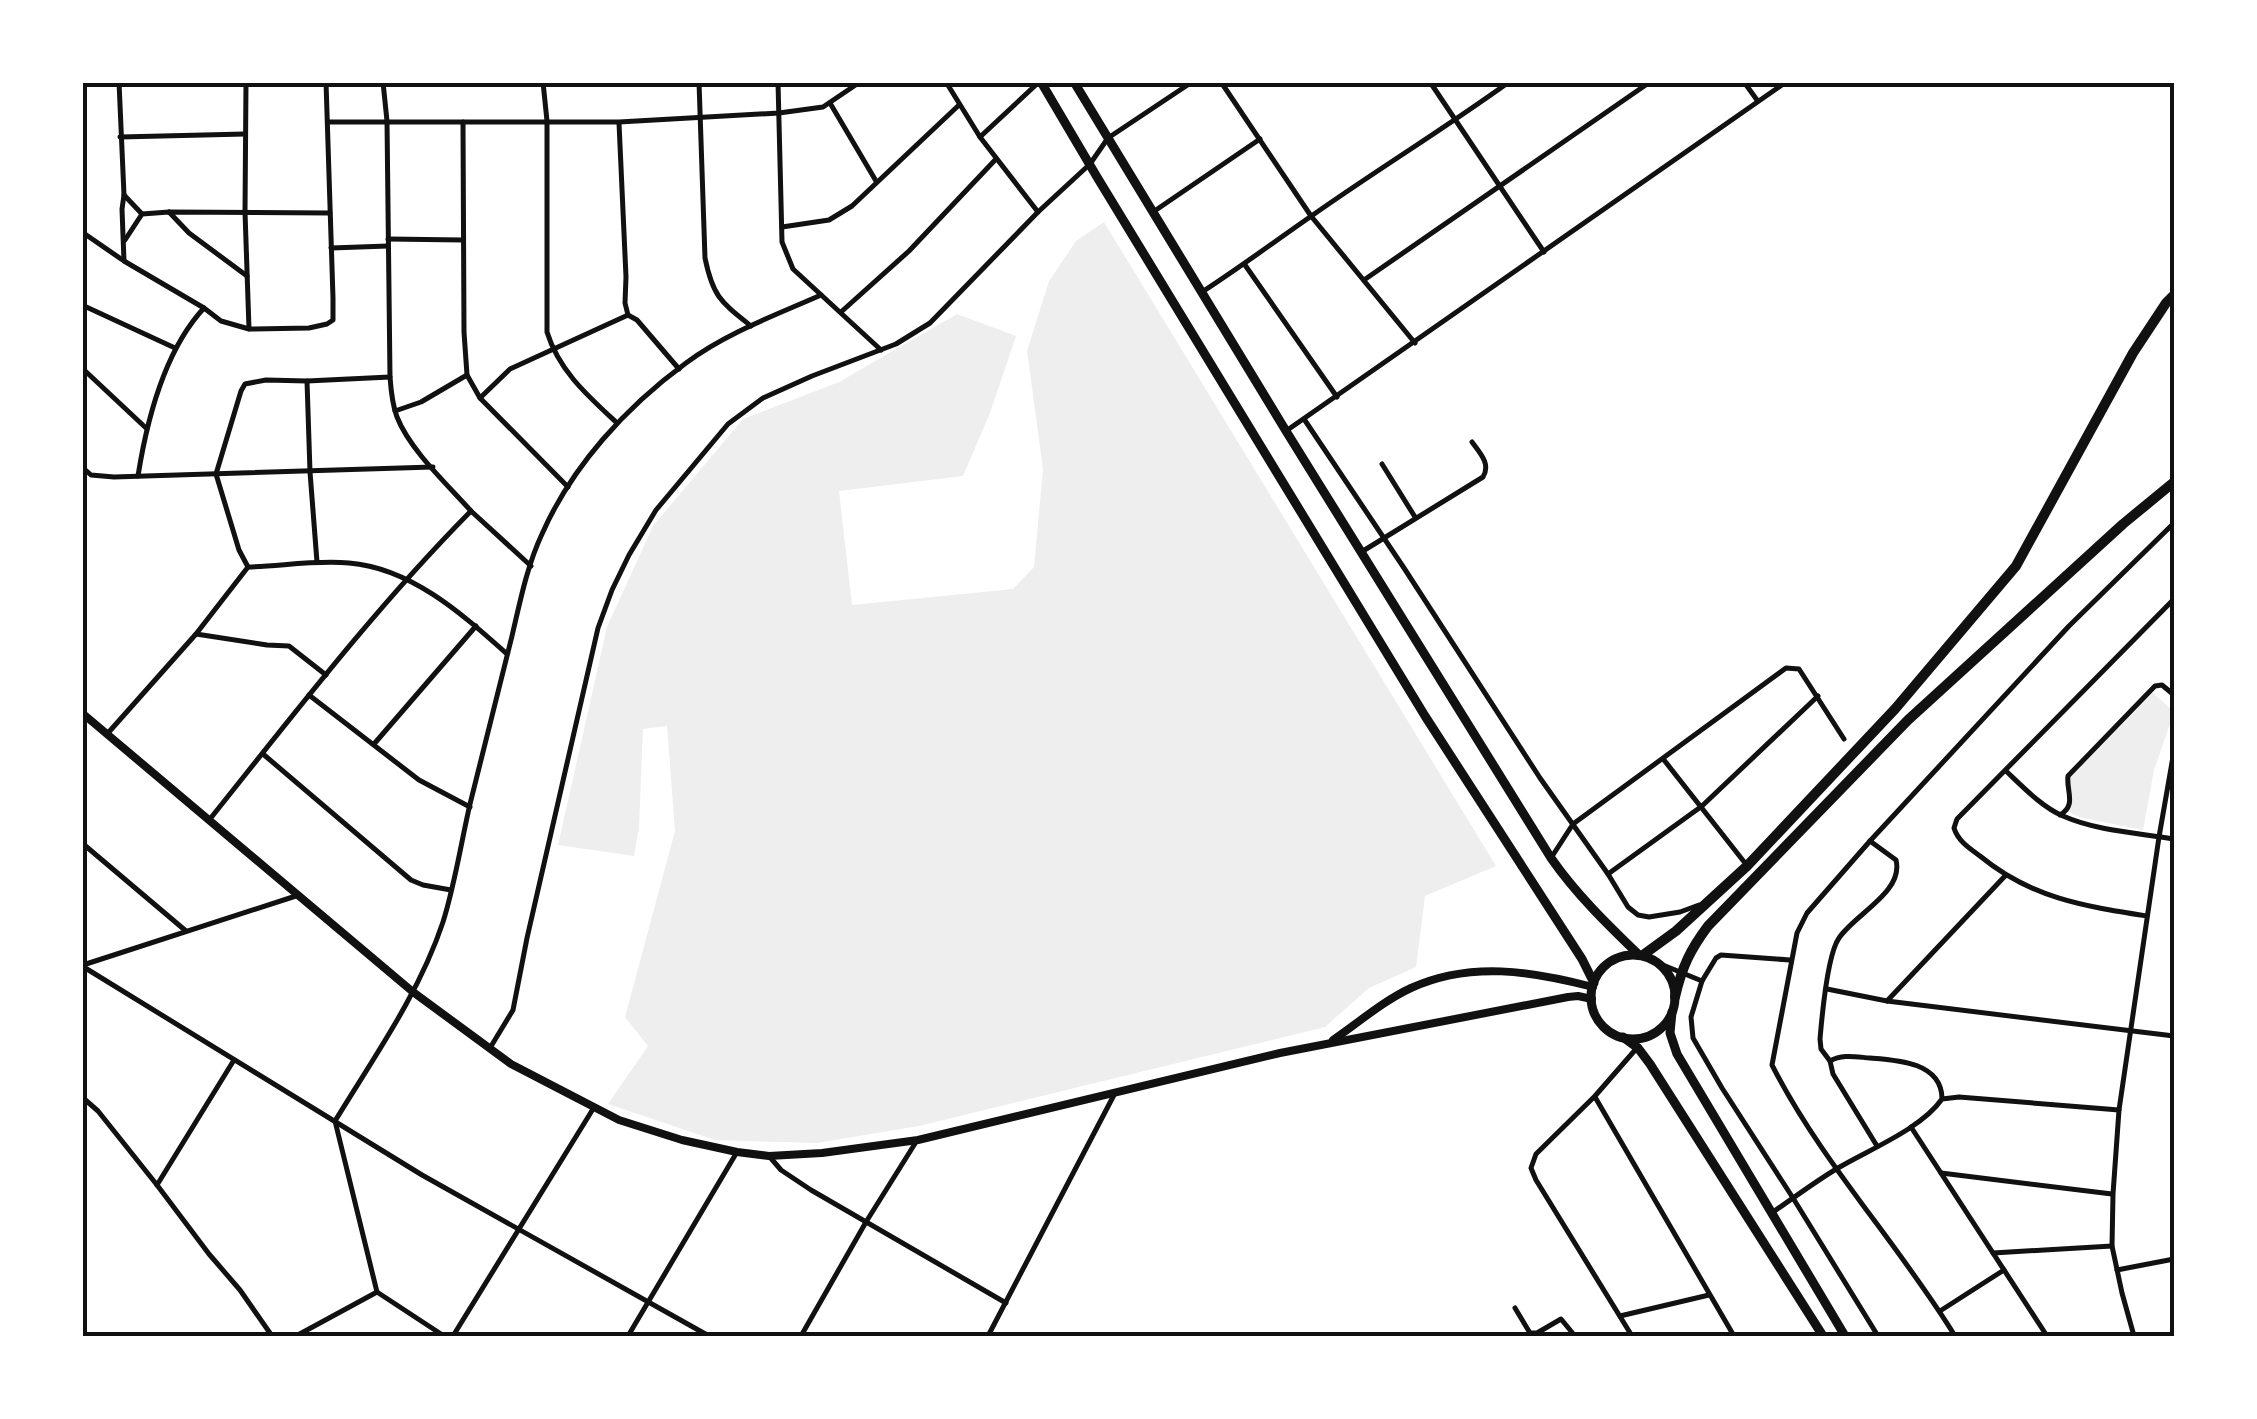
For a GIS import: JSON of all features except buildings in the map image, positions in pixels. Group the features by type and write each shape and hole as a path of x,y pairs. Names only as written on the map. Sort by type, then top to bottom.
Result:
{"highway":[{"path":"1640,955 1676,931 1747,866 1896,710 2016,566 2134,353 2174,295"},
{"path":"1675,997 1680,972 1708,926 1908,720 2174,482"}],"main road":[{"path":"1040,82 1425,716 1582,959 1594,984"},
{"path":"1074,82 1551,858 1592,908 1640,955 1658,963 1671,978 1675,997 1670,1034 1677,1054 1845,1336"},
{"path":"82,713 413,992 529,1075 593,1109 636,1126 737,1152 769,1156 822,1153 918,1140 1329,1042 1568,997 1592,999"},
{"path":"1640,955 1623,956 1601,971 1592,999 1598,1019 1638,1048 1823,1336"},
{"path":"1329,1042 1410,989 1470,971 1498,970 1594,984"},
{"path":"1623,1037 1635,1038 1658,1031 1672,1012"}],"street":[{"path":"119,82 124,261"},
{"path":"246,82 249,329"},
{"path":"82,232 221,321 249,329 327,324 332,320 326,82"},
{"path":"383,82 394,411 402,429 471,512 530,566"},
{"path":"544,82 547,332 553,351 580,390 617,423"},
{"path":"699,82 705,258 711,285 722,302 751,326"},
{"path":"778,82 782,242 793,269 882,350"},
{"path":"328,122 619,122 779,113 830,103 860,82"},
{"path":"946,82 980,137 1038,212"},
{"path":"980,137 1040,82"},
{"path":"490,1048 513,1010 598,628 629,555 656,510 728,424 763,398 908,339 930,323 1090,164 1108,138 1192,82"},
{"path":"1221,82 1311,216 1415,343"},
{"path":"1430,82 1544,252"},
{"path":"1202,292 1509,82"},
{"path":"1364,280 1650,82"},
{"path":"1744,82 1757,101"},
{"path":"1286,431 1786,82"},
{"path":"830,103 876,181"},
{"path":"782,227 829,220 852,206 959,105"},
{"path":"463,122 466,375 480,398 568,487"},
{"path":"619,122 625,303 628,315 637,320 678,369"},
{"path":"120,137 245,134"},
{"path":"1153,212 1260,138"},
{"path":"841,312 909,250 996,159"},
{"path":"124,195 142,214"},
{"path":"169,212 189,233 247,276"},
{"path":"142,214 330,213"},
{"path":"125,240 142,214"},
{"path":"331,248 463,240"},
{"path":"1245,264 1337,397"},
{"path":"444,1336 377,1292 335,1121 413,992 439,934 530,566 541,536 568,487 617,423 688,362 751,326 821,295"},
{"path":"82,305 176,348"},
{"path":"138,476 146,428 176,348 184,331 204,308"},
{"path":"480,398 510,369 628,315"},
{"path":"82,368 146,428"},
{"path":"394,411 421,402 466,375"},
{"path":"248,567 216,474 245,384 266,380 390,378"},
{"path":"308,381 317,562"},
{"path":"1304,419 1628,907 1638,915 1660,916 1705,903"},
{"path":"1361,552 1486,474 1485,461 1472,442"},
{"path":"1382,464 1415,517"},
{"path":"82,467 90,475 138,476 432,467"},
{"path":"210,819 408,578 471,512"},
{"path":"1955,1336 1835,1170 1772,1065 1796,933 1807,913 1870,841 2069,626 2174,522"},
{"path":"108,732 196,634 248,567 317,562 358,564 394,572 476,626 507,654"},
{"path":"2146,916 2059,900 2005,876 1960,840 1954,828 1957,820 2174,599"},
{"path":"374,744 476,626"},
{"path":"196,634 289,646 326,675"},
{"path":"1551,858 1572,824 1786,668 1799,669 1844,740"},
{"path":"2060,815 2070,804 2068,776 2155,686 2162,685 2174,695"},
{"path":"309,695 427,786 470,807"},
{"path":"1608,874 1702,806 1818,696"},
{"path":"2134,1336 2112,1246 2113,1194 2119,1110 2174,751"},
{"path":"263,754 411,880 451,890"},
{"path":"1664,760 1747,866"},
{"path":"2006,771 2060,815 2102,827 2174,839"},
{"path":"1870,841 1896,860 1898,871 1893,884 1838,939 1820,1038 1833,1074 1877,1146"},
{"path":"82,844 186,930"},
{"path":"1887,1001 2005,876"},
{"path":"82,966 299,896"},
{"path":"1790,960 1721,954 1716,958 1702,981 1691,1016 1693,1038 1878,1336"},
{"path":"1658,963 1702,981"},
{"path":"82,966 422,1175 709,1336"},
{"path":"1827,989 1887,1001 2174,1036"},
{"path":"1632,1336 1531,1168 1536,1154 1638,1048"},
{"path":"1770,1213 1910,1127 1942,1099 1938,1079 1912,1064 1844,1056 1830,1061"},
{"path":"158,1185 234,1060"},
{"path":"988,1336 1114,1095"},
{"path":"1595,1096 1734,1336"},
{"path":"82,1097 98,1110 158,1185 272,1336"},
{"path":"1942,1099 2119,1110"},
{"path":"453,1336 593,1109"},
{"path":"1910,1127 2047,1336"},
{"path":"801,1336 918,1140"},
{"path":"628,1336 737,1152"},
{"path":"769,1156 781,1170 1006,1302"},
{"path":"1941,1172 2113,1194"},
{"path":"1993,1253 2112,1246"},
{"path":"2117,1270 2174,1259"},
{"path":"1940,1311 2004,1270"},
{"path":"296,1336 377,1292"},
{"path":"1619,1316 1709,1295"},
{"path":"1515,1308 1530,1333 1562,1319 1575,1336"}],"shaded area":[{"path":"1104,222 1496,866 1425,896 1416,967 1369,988 1325,1027 919,1126 817,1143 715,1140 608,1104 648,1046 625,1017 675,831 667,726 643,729 634,856 558,845 607,627 653,526 743,419 839,382 957,314 1016,336 990,413 963,476 839,491 852,605 1013,589 1034,567 1043,469 1027,351 1049,281 1076,241"},
{"path":"2153,693 2174,712 2154,770 2143,830 2079,817 2065,810 2065,783"}]}
